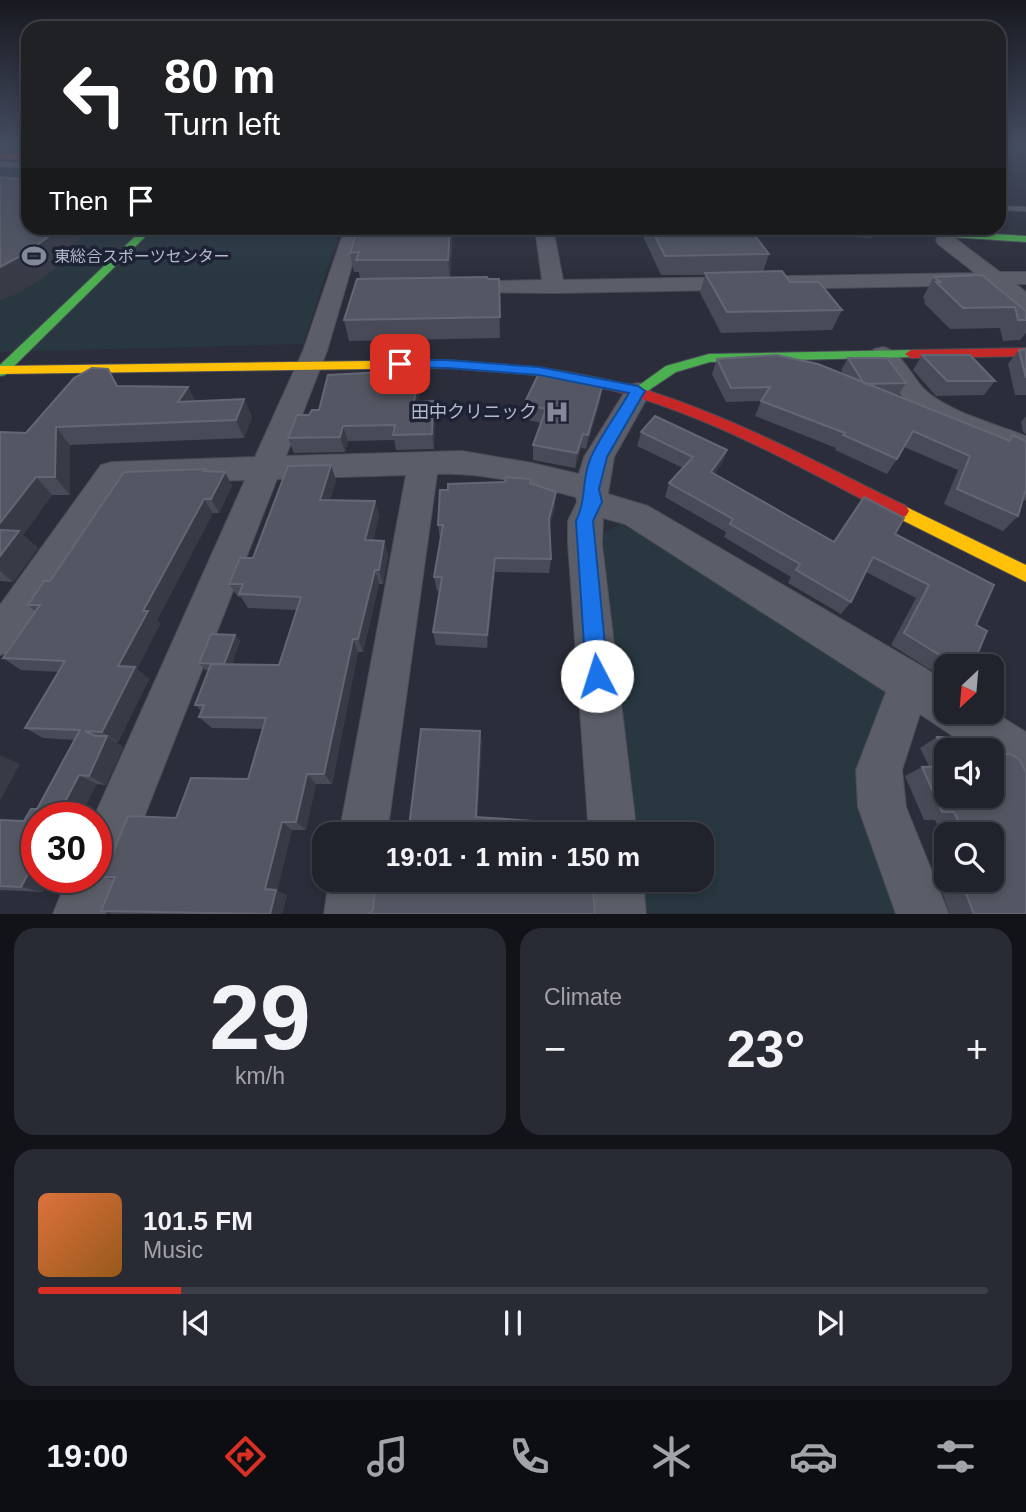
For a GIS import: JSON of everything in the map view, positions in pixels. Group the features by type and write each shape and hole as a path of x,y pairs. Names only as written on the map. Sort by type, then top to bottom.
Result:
{"main road":[{"path":"1006,214 1026,215"},
{"path":"1006,220 1026,221"},
{"path":"1006,232 1026,232"},
{"path":"1,371 135,235"},
{"path":"966,235 1026,239"},
{"path":"638,391 660,373 679,364 709,358 1026,352"},
{"path":"1,371 447,364 493,366 580,378 638,391 758,440 1026,574"}],"street":[{"path":"112,834 309,366 352,235"},
{"path":"545,235 554,287"},
{"path":"947,235 993,278 1026,302"},
{"path":"443,289 1026,278"},
{"path":"333,291 360,290"},
{"path":"883,354 915,396 933,410 1026,448"},
{"path":"612,822 584,544 584,521 599,457 638,391"},
{"path":"0,637 112,473 462,462 532,474 636,515 928,695 879,770 882,807 923,914"},
{"path":"365,822 423,463"},
{"path":"974,724 1026,758"},
{"path":"350,914 353,892"},
{"path":"618,892 620,914"},
{"path":"79,914 88,893"}],"lane":[{"path":"1006,208 1026,209"},
{"path":"953,235 1026,245"}],"shaded area":[{"path":"0,190 21,190 21,235 339,235 303,344 0,352"},
{"path":"636,515 910,683 879,770 923,913 620,913 618,892 714,892 714,822 612,822 585,544"}],"building":[{"path":"0,190 21,190 21,235 50,235 26,253 0,267"},
{"path":"356,235 450,235 448,260 356,260 359,252 350,253"},
{"path":"654,235 754,235 769,254 665,256"},
{"path":"782,271 790,282 819,282 842,310 727,312 705,273"},
{"path":"982,275 1026,311 1026,320 1018,320 1015,307 963,308 934,277"},
{"path":"357,279 499,279 500,317 344,320"},
{"path":"1026,349 1026,378 1019,350"},
{"path":"776,355 818,364 1010,441 1012,435 1026,441 1026,489 1018,516 957,489 970,456 913,431 897,459 843,435 845,433 761,401 770,387 731,388 717,359"},
{"path":"922,355 970,355 995,381 947,381"},
{"path":"848,358 887,358 906,383 866,384"},
{"path":"92,368 108,369 117,386 188,387 178,402 244,399 236,420 56,427 55,477 36,477 0,523 0,432 26,433 74,378"},
{"path":"419,370 414,402 433,401 432,434 393,435 395,425 343,426 340,437 288,438 297,415 309,415 312,410 319,410 328,375"},
{"path":"538,375 602,387 588,435 583,434 577,453 533,445 546,409 524,404"},
{"path":"655,416 727,450 711,472 834,542 864,497 904,518 895,534 994,585 976,625 987,631 977,654 938,654 904,633 929,585 873,557 851,602 796,570 800,564 730,524 733,519 669,483 693,457 641,432"},
{"path":"331,465 320,500 375,501 365,540 384,541 379,570 375,570 358,639 353,639 324,774 307,774 296,822 282,822 265,889 276,890 270,914 101,911 108,893 112,893 115,877 112,877 112,855 128,816 176,818 191,778 248,779 266,718 199,717 204,705 195,705 211,664 279,665 301,597 239,594 243,584 229,584 240,558 253,558 288,466"},
{"path":"206,469 204,471 225,472 211,499 204,499 143,611 148,611 118,666 135,667 102,732 85,731 95,736 107,736 89,776 79,775 65,802 41,802 80,730 25,728 65,661 3,658 40,605 28,605 44,581 50,581 124,472"},
{"path":"506,477 531,479 530,483 556,492 549,519 551,559 495,558 487,635 433,632 442,577 434,577 443,525 438,525 440,490 448,490 448,484 505,482"},
{"path":"0,530 19,531 0,556"},
{"path":"211,634 235,635 224,664 199,663"},
{"path":"421,729 480,731 476,817 549,822 410,822"},
{"path":"1004,754 1019,759 1026,772 1026,914 974,914 966,892 1004,892 1004,822 959,822 954,812 942,812 940,808 1004,808"},
{"path":"922,767 934,767 934,794"},
{"path":"0,820 21,821 21,887 0,886"},
{"path":"375,892 593,892 595,914 368,914 373,910"}],"traffic: fast":[{"path":"0,372 142,235"},
{"path":"966,235 1026,239"},
{"path":"638,391 671,369 709,358 911,354"}],"traffic: slow":[{"path":"0,370 447,364 536,371"},
{"path":"900,511 1026,574"}],"traffic: jam":[{"path":"911,354 1026,352"},
{"path":"536,371 584,379 678,406 768,445 900,511"}],"place":[{"name":"東総合スポーツセンター","path":"34,256"},
{"name":"田中クリニック","path":"557,412"}],"route":[{"path":"400,364 493,366 539,371 638,391 599,457 591,489 593,502 584,521 597,676"}]}
